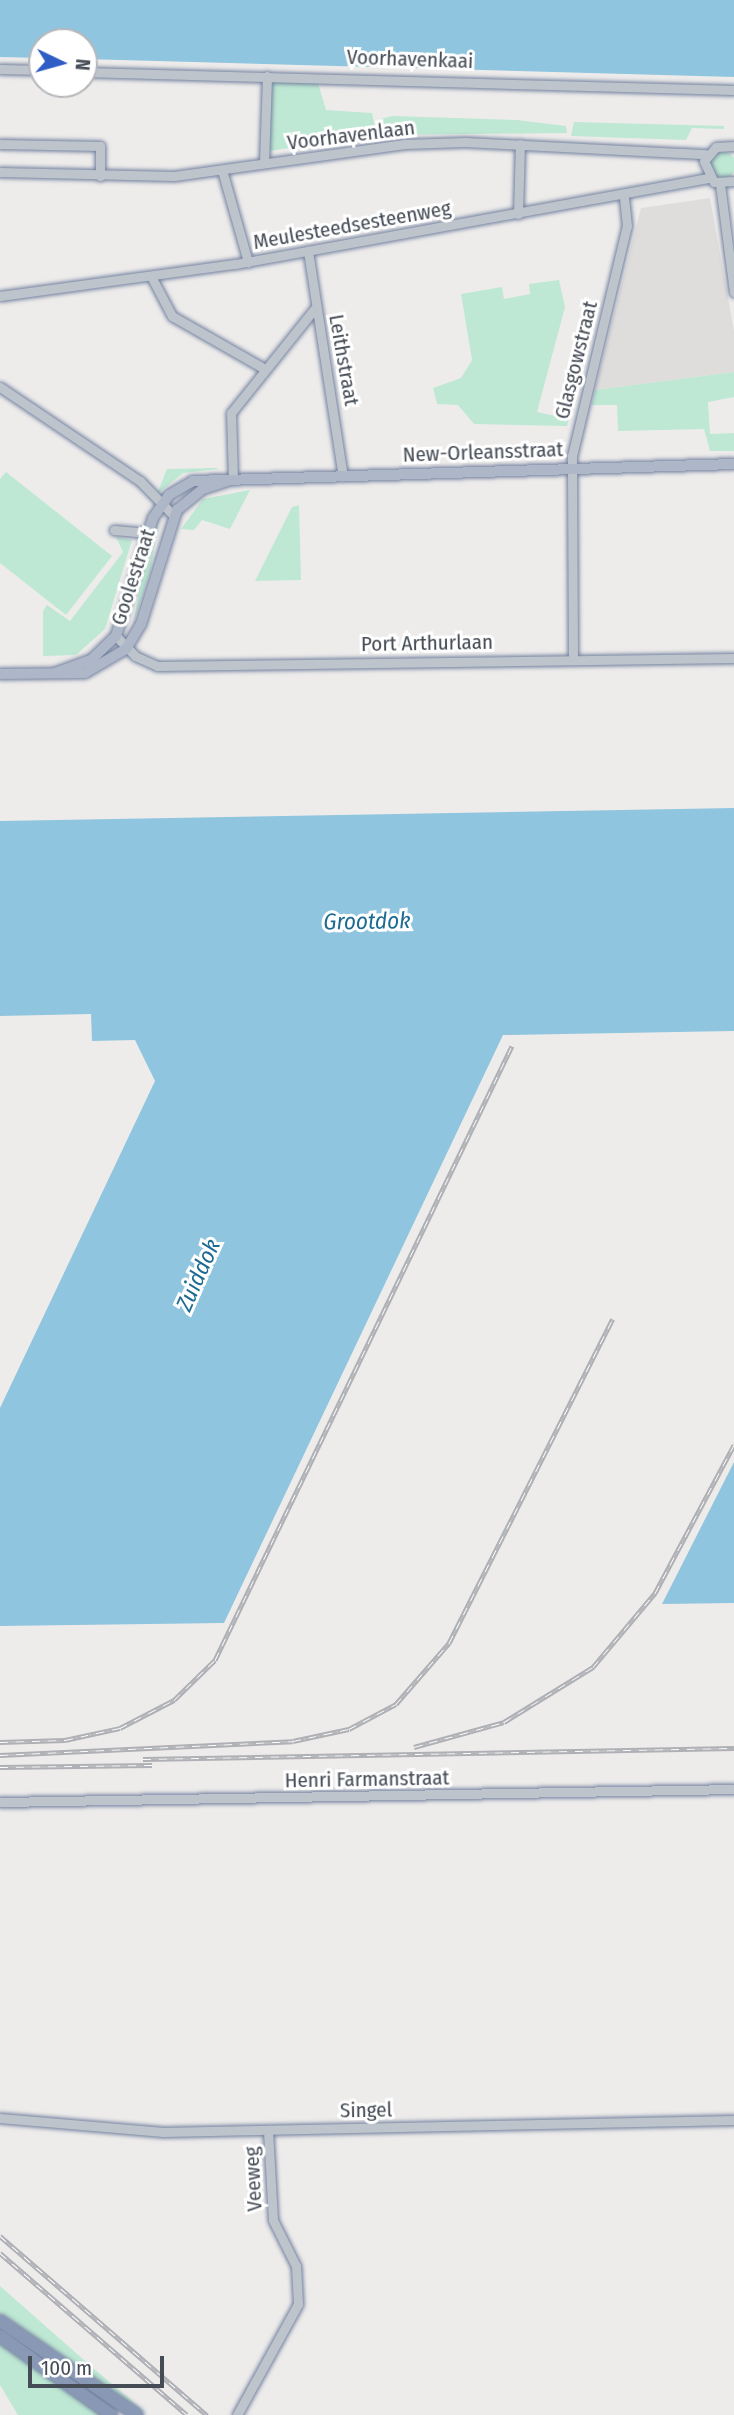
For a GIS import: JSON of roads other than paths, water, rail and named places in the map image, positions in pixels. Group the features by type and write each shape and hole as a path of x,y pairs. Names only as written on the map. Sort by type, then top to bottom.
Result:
{"highway":[{"path":"0,2321 137,2415"},
{"path":"0,2336 111,2415"}],"main road":[{"name":"New-Orleansstraat","path":"160,506 193,481 734,464"},
{"path":"174,516 193,494 233,479"},
{"name":"Goolestraat","path":"116,636 148,533 160,506"},
{"name":"Goolestraat","path":"126,649 141,624 174,516"},
{"path":"55,673 91,660 116,636"},
{"path":"0,674 85,673 126,649"}],"street":[{"path":"0,69 28,70"},
{"name":"Voorhavenkaai","path":"98,72 734,90"},
{"path":"264,163 267,76"},
{"path":"0,144 100,146 100,176"},
{"name":"Voorhavenlaan","path":"0,172 100,176 222,170 405,144 520,144 706,154"},
{"path":"518,214 520,144"},
{"path":"734,146 706,154 709,178 720,184 734,181"},
{"path":"222,170 248,262"},
{"name":"Meulesteedsesteenweg","path":"0,296 152,278 624,197 709,178"},
{"path":"720,184 734,292"},
{"name":"Glasgowstraat","path":"573,659 571,469 626,226 624,197"},
{"name":"Leithstraat","path":"308,251 343,476"},
{"path":"152,278 172,316 265,369"},
{"path":"233,479 231,413 316,307"},
{"path":"0,387 140,481 160,506 174,516"},
{"name":"Goolestraat","path":"114,530 148,533"},
{"name":"Port Arthurlaan","path":"116,636 126,649 157,666 734,658"},
{"name":"Henri Farmanstraat","path":"0,1802 734,1789"},
{"name":"Singel","path":"0,2118 97,2130 268,2130 734,2120"},
{"name":"Veeweg","path":"237,2415 298,2304 296,2266 272,2220 268,2130"}],"water":[{"path":"0,0 734,0 734,77 98,59 98,28 28,28 28,58 0,57"},
{"path":"734,808 734,1031 503,1035 224,1623 0,1626 0,1408 155,1081 135,1040 92,1041 91,1014 0,1016 0,821"},
{"path":"734,1462 734,1603 662,1604"}],"railway":[{"path":"0,1742 65,1740 120,1728 174,1700 215,1660 512,1046"},
{"path":"0,1755 293,1741 349,1729 396,1704 449,1643 613,1319"},
{"path":"414,1747 504,1722 593,1667 655,1593 734,1445"},
{"path":"143,1759 734,1748"},
{"path":"0,1767 152,1765"},
{"path":"0,2236 207,2415"},
{"path":"0,2253 187,2415"}],"water label":[{"name":"Grootdok","path":"367,921"},
{"name":"Zuiddok","path":"198,1275"}]}
